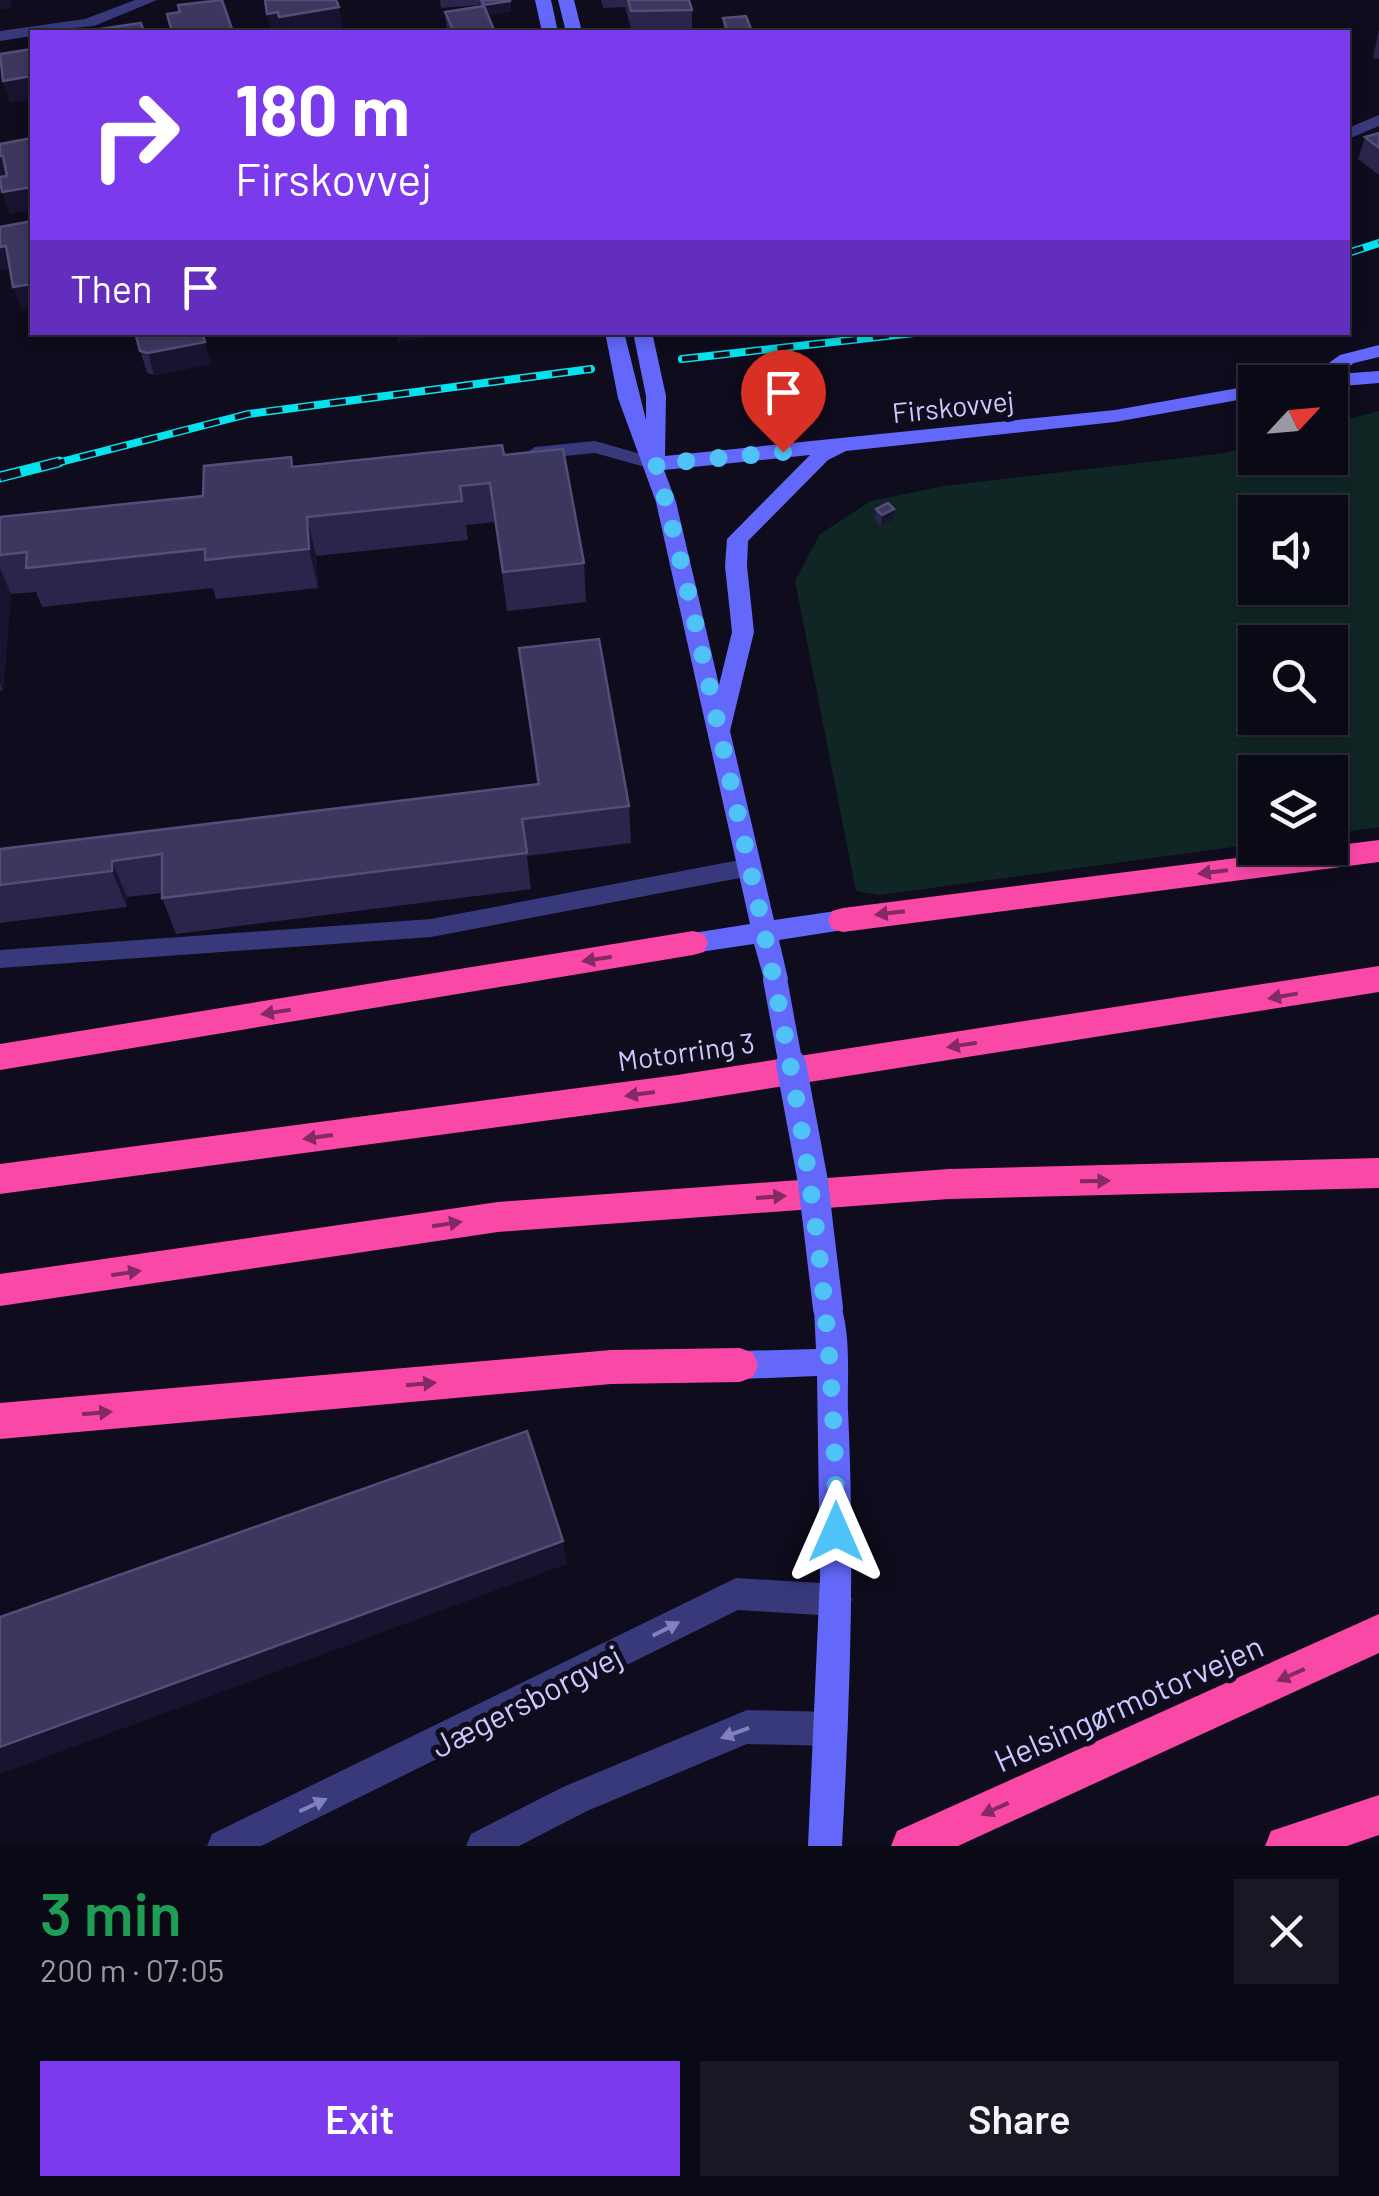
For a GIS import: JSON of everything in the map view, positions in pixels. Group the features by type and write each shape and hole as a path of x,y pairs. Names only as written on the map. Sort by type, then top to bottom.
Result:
{"highway":[{"path":"843,920 1379,851"},
{"path":"0,1058 693,943"},
{"name":"Motorring 3","path":"0,1179 677,1089 1379,979"},
{"path":"0,1290 498,1216 949,1184 1379,1174"},
{"path":"0,1421 611,1367 740,1364"},
{"name":"Helsingørmotorvejen","path":"912,1846 1379,1633"},
{"path":"1286,1846 1379,1815"}],"street":[{"path":"44,30 88,24 149,0"},
{"path":"544,0 550,30"},
{"path":"566,0 574,30"},
{"path":"0,36 30,32"},
{"path":"1350,133 1379,120"},
{"path":"615,335 628,398 656,464 720,731 775,979 813,1182 832,1362 836,1600 825,1846"},
{"path":"643,335 656,396 656,464"},
{"path":"1336,365 1347,358 1379,350"},
{"path":"1348,379 1379,376"},
{"name":"Firskovvej","path":"656,464 1115,416 1238,395"},
{"path":"720,731 743,632 736,566 740,533 821,455 851,445"},
{"path":"693,943 843,920"},
{"path":"740,1364 832,1362"},
{"name":"Jægersborgvej","path":"224,1846 736,1594 836,1600"},
{"path":"484,1846 575,1799 747,1727 831,1738"}],"lane":[{"path":"516,454 595,447 656,464"},
{"path":"0,959 431,928 750,867"}],"green space":[{"path":"1379,411 1379,827 1348,831 1348,755 1238,755 1238,846 879,895 856,891 795,581 820,534 871,501 944,486 1238,450 1238,475 1348,475 1348,419"}],"building":[{"path":"222,0 232,30 171,30 167,14 180,12 178,5"},
{"path":"265,0 336,0 339,7 279,17 278,12 267,14"},
{"path":"481,0 510,0 510,1 484,5"},
{"path":"628,0 689,0 692,10 631,11"},
{"path":"484,6 494,30 453,30 445,12"},
{"path":"746,16 751,29 727,30 723,18"},
{"path":"141,23 143,30 100,30"},
{"path":"30,49 30,76 3,81 0,54"},
{"path":"1379,133 1379,148 1365,137"},
{"path":"30,138 30,187 2,192 0,177 7,176 0,144"},
{"path":"30,221 30,284 13,287 6,246 0,247 0,227"},
{"path":"136,335 203,335 205,342 148,353 140,351"},
{"path":"502,445 504,455 563,449 584,563 503,572 490,483 460,486 462,501 307,517 309,549 205,560 205,549 26,568 27,552 0,555 0,517 203,496 204,466 291,457 292,467"},
{"path":"888,503 894,509 882,515 876,509"},
{"path":"599,639 629,806 522,819 527,853 162,898 162,854 112,861 112,871 0,885 0,849 539,784 519,648"},
{"path":"527,1431 563,1541 0,1747 0,1617"}],"railway":[{"path":"1350,252 1379,243"},
{"path":"682,359 896,335"},
{"path":"49,465 248,414 591,369"},
{"path":"0,477 59,462"}],"route":[{"path":"783,452 656,464 775,979 813,1182 830,1335 836,1532"}]}
